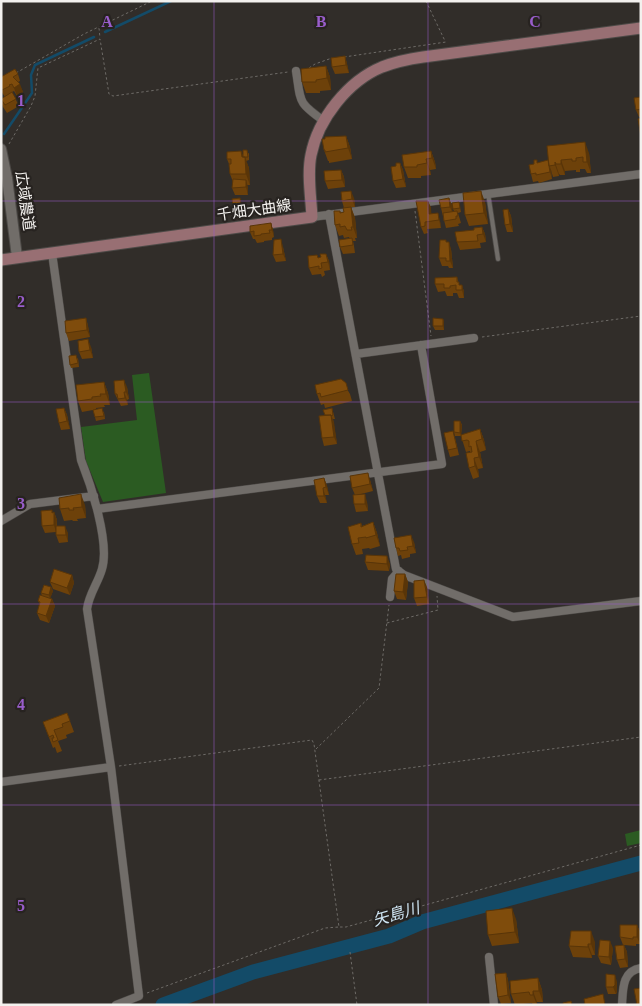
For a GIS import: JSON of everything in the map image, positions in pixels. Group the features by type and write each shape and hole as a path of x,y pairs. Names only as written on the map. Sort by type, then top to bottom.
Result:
{"main road":[{"name":"千畑大曲線","path":"1,260 312,217 311,156 313,146 324,121 332,109 361,79 381,68 400,61 641,28"}],"street":[{"path":"296,71 300,101 305,108 324,121"},
{"name":"広域農道","path":"2,151 17,257"},
{"path":"312,217 641,174"},
{"path":"329,214 396,569 404,575 513,618 641,600"},
{"path":"52,253 81,460 94,496 104,558 102,570 88,599 87,609 111,767 139,996 116,1005"},
{"path":"356,354 474,338"},
{"path":"97,509 442,464 421,345"},
{"path":"1,521 30,504 94,496"},
{"path":"390,597 392,579 399,571"},
{"path":"1,782 111,767"},
{"path":"489,957 494,1005"},
{"path":"622,1005 623,986 626,976 634,969 641,968"}],"lane":[{"path":"488,193 498,259"}],"path":[{"path":"10,78 99,27 152,1"},
{"path":"426,1 451,53"},
{"path":"99,27 109,94 113,96 306,70 328,59 446,42"},
{"path":"2,151 31,106 35,96 38,68 100,39"},
{"path":"414,203 432,343"},
{"path":"474,338 641,316"},
{"path":"387,623 438,610 437,588"},
{"path":"315,749 379,688 390,597"},
{"path":"319,780 641,737"},
{"path":"111,767 312,740 315,749 339,927"},
{"path":"139,996 325,928 346,927 641,845"},
{"path":"350,952 357,1005"}],"green space":[{"path":"149,373 166,493 103,502 86,461 81,427 137,420 132,375"},
{"path":"641,830 641,843 627,846 625,834"}],"building":[{"path":"345,56 346,65 332,67 331,58"},
{"path":"326,66 327,78 316,80 316,82 302,82 301,69"},
{"path":"15,69 18,74 13,77 20,84 14,88 12,84 9,85 2,90 1,77"},
{"path":"12,92 16,99 5,105 1,99"},
{"path":"641,97 641,109 636,110 634,98"},
{"path":"641,118 641,137 638,119"},
{"path":"346,136 348,148 325,152 322,139 325,139 325,137"},
{"path":"585,142 587,162 583,162 583,157 576,158 576,161 572,161 572,159 561,160 561,164 556,164 555,162 555,165 549,166 547,146"},
{"path":"243,150 247,150 248,157 243,157"},
{"path":"241,151 242,157 245,157 246,174 230,174 229,164 231,164 231,159 227,159 227,152"},
{"path":"431,151 432,158 426,159 427,163 417,165 417,167 404,167 402,155"},
{"path":"534,160 537,160 537,163 548,160 550,172 536,175 536,173 531,174 529,165 534,164"},
{"path":"396,163 400,163 403,179 393,181 391,167 396,166"},
{"path":"341,170 342,180 325,181 324,171"},
{"path":"233,179 246,180 246,187 232,188"},
{"path":"351,191 352,199 342,201 341,192"},
{"path":"481,191 484,213 465,215 463,193"},
{"path":"240,198 242,211 234,212 232,199"},
{"path":"449,198 450,207 441,208 439,200"},
{"path":"416,201 428,201 429,214 438,213 439,220 425,222 425,226 421,227"},
{"path":"459,202 460,208 453,209 452,203"},
{"path":"351,207 352,230 347,230 345,226 340,227 340,224 335,225 334,211 340,211 340,213 344,212 343,208"},
{"path":"508,209 510,224 505,225 503,210"},
{"path":"457,211 458,216 456,216 456,219 444,221 443,213"},
{"path":"271,223 272,230 269,230 270,233 254,236 254,231 250,232 250,226"},
{"path":"482,227 483,234 477,235 478,241 457,242 455,232"},
{"path":"352,238 353,245 340,247 339,240"},
{"path":"281,239 283,254 273,255 274,240"},
{"path":"440,240 449,242 450,261 446,261 446,258 439,258"},
{"path":"320,254 326,254 328,262 321,263 322,268 319,269 319,266 309,268 308,256 317,255 318,258 321,257"},
{"path":"457,277 457,282 459,282 459,285 462,285 462,290 456,290 456,285 444,288 444,284 435,284 435,278"},
{"path":"86,318 87,330 66,333 65,321"},
{"path":"433,318 443,319 443,326 433,326"},
{"path":"88,339 90,350 79,352 78,341"},
{"path":"76,355 78,363 70,365 69,356"},
{"path":"341,379 346,383 348,390 321,397 320,393 317,394 315,385"},
{"path":"124,380 125,398 118,399 117,394 115,394 114,381"},
{"path":"104,382 106,394 78,401 76,385"},
{"path":"64,408 67,421 59,423 56,409"},
{"path":"102,408 104,416 95,417 93,410"},
{"path":"332,408 333,415 325,415 323,410"},
{"path":"331,415 334,437 322,438 319,416"},
{"path":"454,421 460,421 460,433 454,432"},
{"path":"480,429 482,439 476,441 479,457 474,458 475,466 469,468 466,453 472,452 471,446 469,447 469,441 462,441 461,435"},
{"path":"453,431 457,448 448,450 444,433"},
{"path":"368,473 370,484 352,488 350,476"},
{"path":"324,478 326,487 323,488 324,496 317,496 314,480"},
{"path":"81,494 82,507 73,508 74,510 69,510 69,508 60,509 59,498"},
{"path":"365,494 365,504 354,504 353,495"},
{"path":"52,510 52,513 54,512 54,525 42,526 41,511"},
{"path":"373,522 376,535 358,538 359,543 352,544 348,527 361,523 361,527"},
{"path":"56,526 65,526 66,535 56,535"},
{"path":"411,535 413,546 407,547 408,550 400,551 399,548 396,548 394,538"},
{"path":"366,555 387,556 387,564 365,562"},
{"path":"54,569 72,575 67,588 50,582"},
{"path":"396,574 405,574 403,592 394,591"},
{"path":"424,580 427,597 414,598 414,581"},
{"path":"44,585 51,587 49,595 41,593"},
{"path":"40,595 52,599 46,616 37,613"},
{"path":"67,713 70,721 62,724 63,727 54,730 58,740 53,742 53,735 49,737 43,722"},
{"path":"512,908 515,932 488,935 486,911"},
{"path":"620,925 637,925 637,937 633,937 633,939 620,937"},
{"path":"571,931 591,931 591,944 588,944 588,947 569,946"},
{"path":"600,940 610,941 609,957 598,956"},
{"path":"624,945 625,959 617,960 615,946"},
{"path":"506,973 508,995 498,997 495,974"},
{"path":"606,974 615,975 615,985 613,987 606,987"},
{"path":"538,978 539,991 533,991 533,995 530,995 529,992 511,994 510,981"},
{"path":"641,988 641,1005 637,1005 634,989"},
{"path":"603,994 605,1005 585,1005 584,999"},
{"path":"571,1001 572,1005 563,1005 563,1003"}],"waterway":[{"path":"105,32 171,1"},
{"path":"4,134 32,93 31,75 35,65 94,37"},
{"name":"矢島川","path":"163,1005 253,972 389,936 422,922 641,863"}]}
